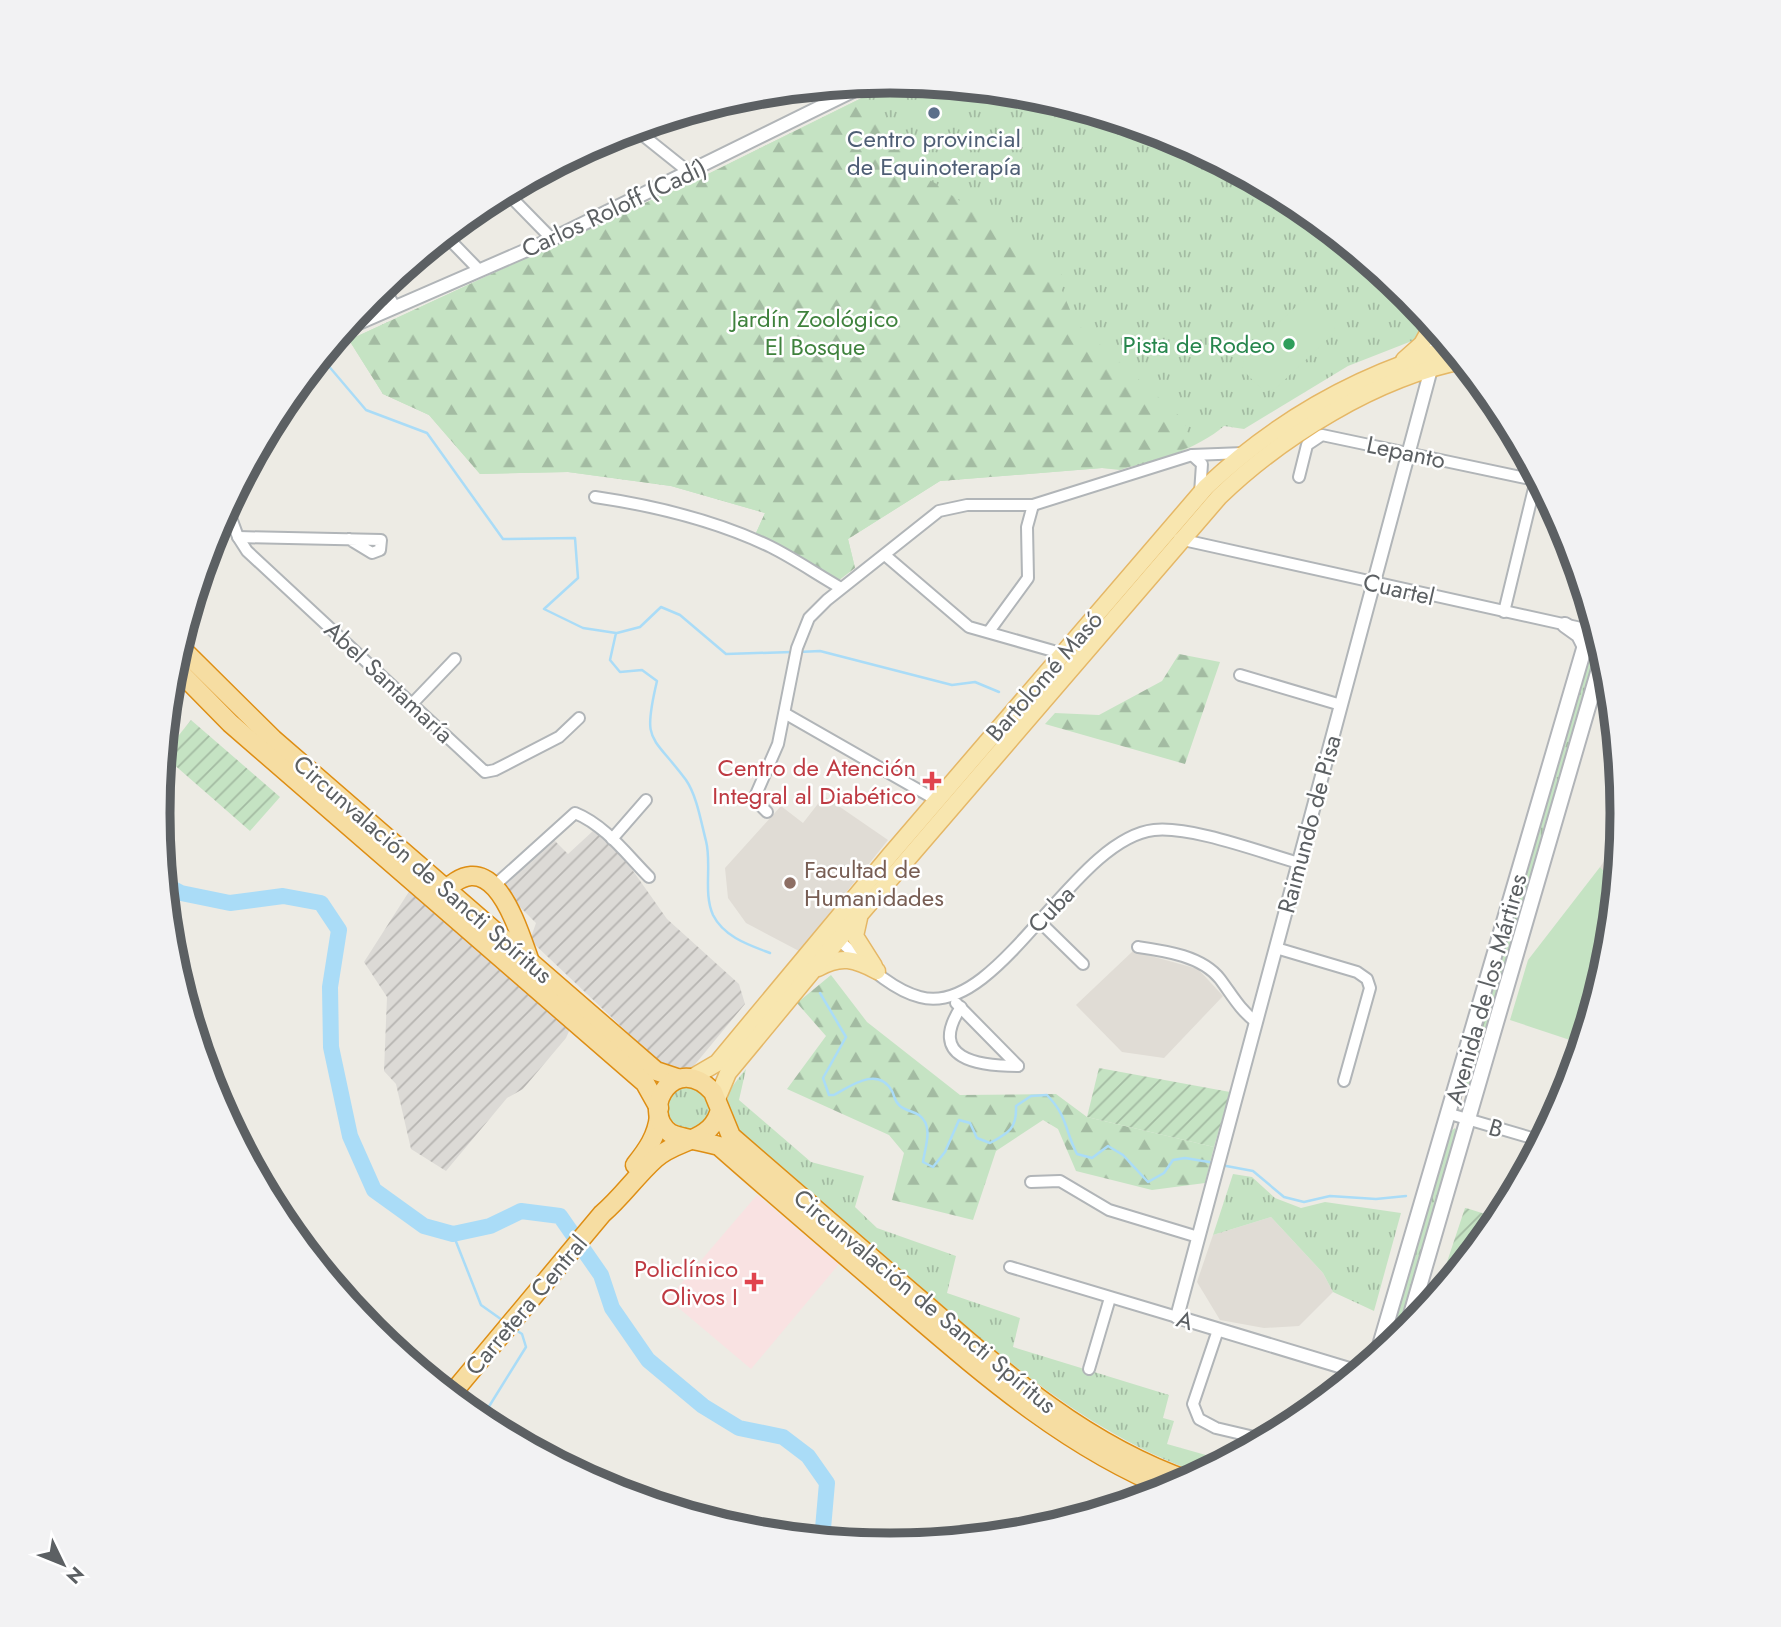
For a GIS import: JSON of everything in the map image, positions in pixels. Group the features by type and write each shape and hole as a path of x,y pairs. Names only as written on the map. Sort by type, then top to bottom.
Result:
{"highway":[{"name":"Circunvalación de Sancti Spíritus","path":"188,655 273,739 441,896 530,962 645,1083 659,1112"},
{"name":"Circunvalación de Sancti Spíritus","path":"184,676 230,723 441,896 585,1020 656,1071 685,1077"},
{"path":"441,896 454,881 469,876 482,878 494,886 511,908 530,962"},
{"path":"685,1077 708,1086 718,1106 710,1130 656,1158 622,1198 602,1214 614,1192 648,1150 658,1128 661,1093 685,1077"},
{"name":"Circunvalación de Sancti Spíritus","path":"718,1106 732,1136 1006,1374 1057,1413 1134,1458 1175,1475"},
{"path":"659,1112 670,1133 696,1138"},
{"name":"Circunvalación de Sancti Spíritus","path":"696,1138 719,1146 965,1359 1049,1424 1096,1454 1157,1483"},
{"name":"Carretera Central","path":"456,1388 602,1214"}],"main road":[{"path":"1398,365 1422,344 1428,334"},
{"name":"Bartolomé Masó","path":"685,1077 718,1063 832,935 938,801 1063,654 1189,517 1297,435 1444,353"},
{"name":"Bartolomé Masó","path":"718,1106 728,1073 806,979 832,935 861,913 1180,539 1200,494 1244,453 1308,408 1398,365 1451,361"},
{"path":"1565,625 1585,620"},
{"path":"1565,625 1579,635 1585,647"},
{"name":"Avenida de los Mártires","path":"1382,1340 1589,637"},
{"name":"Avenida de los Mártires","path":"1413,1310 1597,675"},
{"path":"861,913 855,936 877,971"},
{"path":"806,979 832,960 846,958 877,971"},
{"path":"1456,1092 1475,1096"}],"street":[{"name":"Carlos Roloff (Cadí)","path":"367,319 552,239 847,94"},
{"path":"645,137 690,173"},
{"path":"513,199 552,239"},
{"path":"452,242 479,270"},
{"path":"389,296 395,307"},
{"name":"Raimundo de Pisa","path":"1177,1317 1409,453 1435,342"},
{"name":"Lepanto","path":"1298,477 1307,445 1322,435 1528,477"},
{"path":"767,812 754,799 778,744 786,714 796,648 809,618 841,588 886,556 939,511 967,505 1033,506 1192,455 1244,453"},
{"path":"1192,455 1202,464 1200,494"},
{"path":"1504,612 1535,491"},
{"path":"595,497 654,505 723,527 773,548 841,588"},
{"path":"990,631 1028,578 1027,527 1033,506"},
{"path":"1189,517 1202,542"},
{"name":"Abel Santamaría","path":"232,521 247,551 485,772 495,770 559,737 579,718"},
{"path":"238,537 349,540"},
{"name":"Cuartel","path":"1180,539 1504,612 1565,625 1587,627"},
{"path":"886,556 969,627 1063,654"},
{"path":"411,705 455,659"},
{"path":"1240,675 1341,705"},
{"path":"786,714 938,801"},
{"path":"612,839 646,800"},
{"path":"494,886 575,813 587,818 612,839 649,877"},
{"name":"Cuba","path":"951,998 984,976 1040,922 1106,851 1153,830 1196,835 1299,863"},
{"path":"1040,922 1083,964"},
{"path":"832,935 901,990 921,998 951,998 961,1007 1018,1066 976,1064 961,1056 949,1041 949,1025 961,1007"},
{"path":"1138,947 1159,950 1205,965 1219,977 1243,1012 1256,1022"},
{"path":"1276,948 1357,972 1367,979 1370,988 1344,1081"},
{"name":"B","path":"1450,1114 1534,1139"},
{"path":"1031,1182 1060,1181 1108,1210 1198,1237"},
{"name":"A","path":"1010,1267 1349,1369"},
{"path":"1089,1369 1110,1298"},
{"path":"1218,1330 1193,1404 1199,1419 1216,1428 1253,1437"}],"shaded area":[{"name":"Facultad de Humanidades","path":"824,796 888,840 799,951 746,923 728,898 725,868 781,806 803,823"},
{"path":"594,830 619,851 667,919 739,984 745,1004 692,1068 664,1067 530,940 536,923 502,889 553,839 568,854"},
{"path":"1610,852 1608,875 1600,867"},
{"path":"410,890 570,1029 566,1038 523,1089 507,1098 446,1171 411,1149 396,1084 384,1071 387,997 364,962"},
{"path":"1133,951 1198,969 1223,996 1164,1058 1122,1052 1076,1005"},
{"name":"Policlínico Olivos I","path":"757,1195 839,1264 751,1369 668,1299"},
{"path":"1271,1217 1323,1273 1333,1292 1299,1326 1264,1328 1220,1320 1197,1282 1213,1235"}],"green space":[{"name":"Jardín Zoológico El Bosque","path":"871,93 938,94 1031,107 1122,131 1209,167 1251,189 1329,242 1366,272 1422,328 1417,339 1348,366 1244,429 1224,426 1199,443 1149,463 1116,468 940,481 848,539 855,568 756,533 765,513 671,486 568,472 480,474 429,415 383,394 349,340 710,173"},
{"name":"Jardín Zoológico El Bosque","path":"866,96 885,135 908,157 914,172 935,183 1065,277 1059,283 1075,322 1185,421 1190,447 1120,470 1102,468 940,481 848,539 855,568 838,581 756,533 765,513 671,486 568,472 480,474 429,415 383,394 349,340 710,173"},
{"name":"Pista de Rodeo","path":"1302,301 1317,301 1336,320 1334,333 1275,389 1264,392 1242,369 1245,355"},
{"path":"1592,652 1595,664 1474,1082 1467,1085 1465,1078 1586,659"},
{"path":"1179,654 1220,662 1185,764 1045,724 1055,713 1099,715 1162,681"},
{"path":"191,720 280,797 250,831 171,762 174,742"},
{"path":"1600,867 1608,875 1605,908 1587,1000 1574,1041 1510,1020 1528,960"},
{"path":"831,975 867,1022 960,1095 1056,1094 1087,1117 1214,1147 1205,1183 1152,1190 1076,1171 1058,1129 1043,1120 996,1151 973,1220 892,1200 904,1153 889,1135 787,1089 826,1036 797,1003"},
{"path":"1099,1068 1230,1092 1214,1147 1087,1117"},
{"path":"746,1069 739,1100 811,1162 864,1176 855,1207 877,1228 956,1256 947,1293 1020,1318 1013,1347 1169,1395 1163,1418 1174,1421 1167,1444 1214,1457 1189,1469 1160,1457 1121,1438 1084,1415 1013,1364 733,1126 727,1101 734,1084"},
{"path":"688,1086 703,1092 709,1107 703,1122 688,1128 673,1122 667,1107 673,1092"},
{"path":"1455,1128 1458,1136 1403,1320 1389,1333 1449,1133"},
{"path":"1233,1174 1252,1177 1275,1198 1301,1208 1325,1202 1401,1213 1374,1311 1333,1292 1323,1273 1271,1217 1213,1235"},
{"path":"1465,1208 1489,1215 1442,1276"}],"waterway":[{"path":"327,365 366,410 427,433 503,539 575,538 578,578 544,609 583,628 616,633 610,660 620,672 642,670 657,681 650,728 657,745 686,780 696,801 708,850 709,897 713,915 730,935 770,953"},
{"path":"617,633 640,627 661,607 680,615 726,654 792,652"},
{"path":"799,652 820,651 952,685 975,682 999,692"},
{"path":"174,889 230,903 283,896 321,903 339,930 330,987 331,1047 350,1136 374,1190 424,1226 453,1234 490,1226 521,1211 560,1216 601,1275 612,1308 648,1360 703,1406 739,1428 783,1437 808,1456 827,1483 823,1531"},
{"path":"820,993 846,1037 823,1078 829,1095 864,1080 880,1080 886,1084 898,1104 924,1120 927,1137 923,1162 933,1167 945,1152 959,1120 970,1123 977,1138 990,1143 1013,1125 1016,1106 1031,1096 1047,1095 1062,1116 1077,1154 1092,1158 1108,1146 1123,1155 1148,1182 1164,1173 1173,1160 1185,1158 1215,1163"},
{"path":"1221,1165 1253,1171 1284,1197 1304,1202 1330,1196 1376,1199 1406,1196"},
{"path":"453,1234 481,1305 505,1322"},
{"path":"487,1410 526,1347 522,1334 516,1330"}],"place":[{"name":"Centro provincial de Equinoterapía","path":"934,113"},
{"name":"Pista de Rodeo","path":"1289,344"},
{"name":"Centro de Atención Integral al Diabético","path":"932,781"},
{"name":"Facultad de Humanidades","path":"790,883"},
{"name":"Policlínico Olivos I","path":"754,1282"}]}
